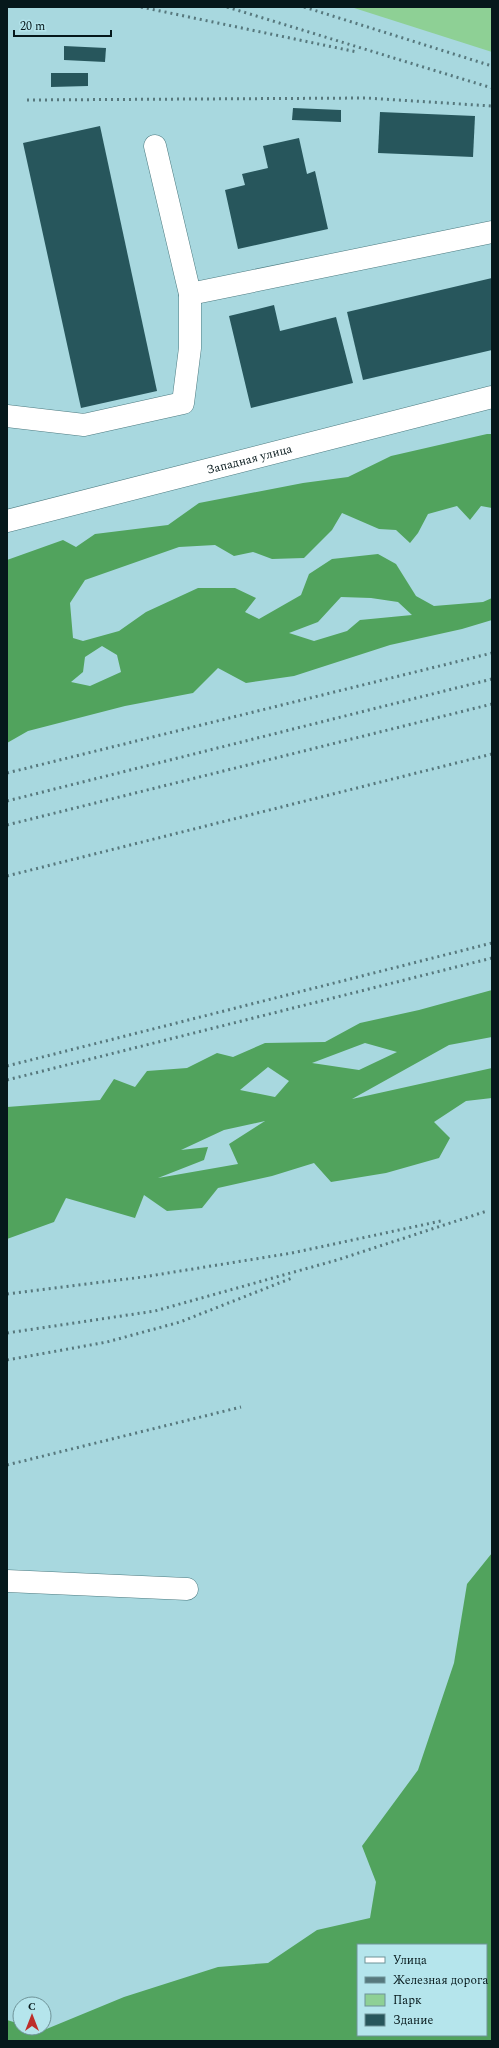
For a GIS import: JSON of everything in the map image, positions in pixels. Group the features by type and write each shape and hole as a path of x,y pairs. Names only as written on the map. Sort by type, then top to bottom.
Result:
{"street":[{"path":"7,416 84,425 183,403 190,348 190,294 155,146"},
{"path":"190,294 492,232"},
{"name":"Западная улица","path":"7,521 492,397"},
{"path":"7,1581 187,1589"}],"green space":[{"path":"351,7 492,7 492,52"},
{"path":"492,434 492,508 481,506 470,520 457,506 428,514 418,533 410,543 396,530 379,529 342,513 332,530 304,558 272,559 253,552 234,556 215,545 179,547 85,580 70,603 73,638 83,641 119,631 146,612 198,588 235,588 256,598 245,612 259,619 301,595 309,574 332,559 378,554 396,564 416,596 434,606 483,602 492,598 492,620 462,629 390,645 294,676 246,683 218,668 193,693 125,706 28,731 7,743 7,560 63,540 76,547 95,534 168,525 199,503 303,483 348,477 391,456","holes":["341,597 371,598 398,602 412,615 360,620 347,631 314,641 289,633 318,622","102,646 117,655 121,672 90,686 71,682 83,672 85,657"]},
{"path":"492,990 492,1037 449,1045 352,1099 492,1068 492,1098 466,1101 434,1122 450,1138 439,1158 386,1173 331,1182 314,1163 272,1176 218,1188 202,1208 167,1211 144,1195 135,1218 66,1198 54,1222 7,1239 7,1107 100,1100 114,1079 135,1087 147,1071 187,1068 217,1053 233,1057 265,1043 325,1042 360,1023 419,1010","holes":["365,1043 397,1052 359,1070 312,1063","268,1067 289,1081 275,1097 240,1090","265,1121 229,1144 238,1164 158,1178 204,1160 208,1147 181,1150 224,1130"]},
{"path":"492,1553 492,2041 7,2041 7,2020 12,2022 12,2036 52,2036 52,2027 124,1997 218,1967 268,1963 317,1930 370,1918 376,1882 362,1846 418,1770 454,1663 467,1584"}],"building":[{"path":"64,46 106,48 105,62 64,60"},
{"path":"51,73 88,73 88,86 51,87"},
{"path":"293,108 341,110 341,122 292,120"},
{"path":"380,112 475,116 473,157 378,153"},
{"path":"100,126 157,391 81,408 23,143"},
{"path":"299,138 307,174 315,171 328,229 238,249 225,190 245,185 242,174 268,168 263,146"},
{"path":"492,278 492,350 363,380 347,312"},
{"path":"274,305 280,331 336,317 353,383 251,408 229,316"}],"railway":[{"path":"141,7 357,52"},
{"path":"227,7 492,88"},
{"path":"304,7 492,66"},
{"path":"27,100 367,98 492,106"},
{"path":"7,773 492,653"},
{"path":"7,801 492,679"},
{"path":"7,825 492,704"},
{"path":"7,876 492,754"},
{"path":"7,1066 492,943"},
{"path":"7,1080 492,958"},
{"path":"7,1333 155,1311 337,1260 487,1211"},
{"path":"7,1294 143,1277 292,1253 441,1221"},
{"path":"7,1360 107,1342 180,1322 292,1278"},
{"path":"7,1465 241,1407"}]}
